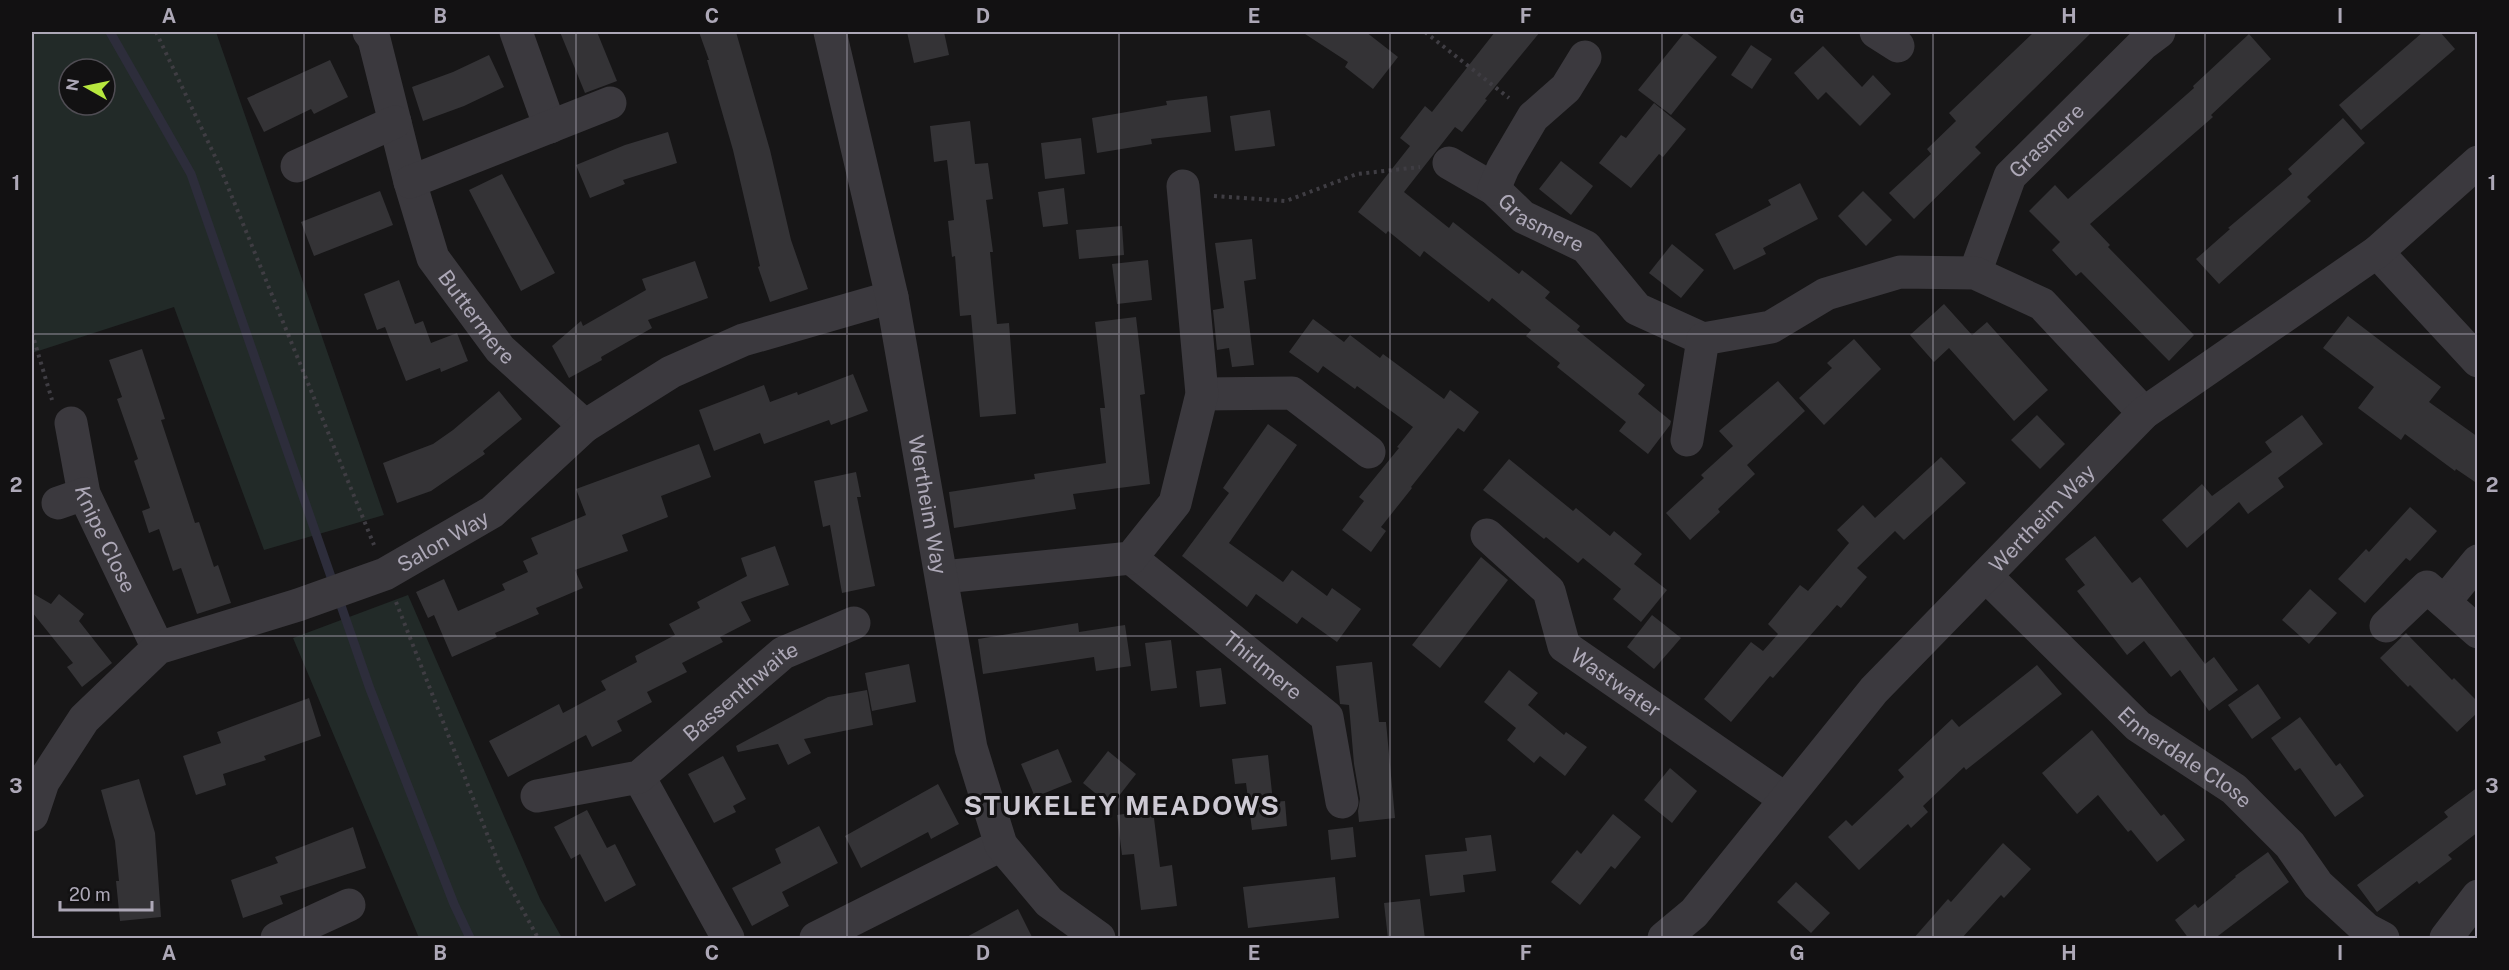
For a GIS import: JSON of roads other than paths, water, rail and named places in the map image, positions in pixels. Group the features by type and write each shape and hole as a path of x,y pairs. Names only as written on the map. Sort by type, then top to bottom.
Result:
{"street":[{"name":"Buttermere","path":"369,32 374,39 410,182 433,258 500,349 585,426"},
{"path":"516,32 550,127"},
{"name":"Wertheim Way","path":"830,32 892,297 943,577 971,748 1001,845 1049,902 1099,939"},
{"name":"Grasmere","path":"1975,273 2010,176 2143,44 2158,32"},
{"name":"Grasmere","path":"1494,189 1503,168 1533,117 1566,88 1585,57"},
{"path":"410,182 610,103"},
{"path":"297,166 394,122"},
{"name":"Wertheim Way","path":"1664,939 1694,913 1874,690 2144,413 2377,252 2478,162"},
{"name":"Grasmere","path":"1449,163 1494,189 1523,217 1586,247 1636,309 1703,339"},
{"path":"943,577 1131,558 1175,503 1202,394 1183,190"},
{"path":"2377,252 2478,361"},
{"path":"1687,440 1703,339 1771,327 1826,294 1900,272 1975,273 2042,304 2144,413"},
{"name":"Salon Way","path":"32,816 43,782 84,719 158,648 298,605 378,577 492,512 585,426 671,372 743,340 892,297"},
{"path":"1202,394 1292,393 1369,452"},
{"name":"Knipe Close","path":"71,423 71,498 158,648"},
{"name":"Wastwater","path":"1487,535 1549,591 1564,646 1785,798"},
{"name":"Thirlmere","path":"1131,558 1327,717 1342,802"},
{"path":"2445,601 2478,561"},
{"name":"Ennerdale Close","path":"1986,576 2138,726 2234,789 2290,845 2318,885 2366,929 2383,939"},
{"path":"2386,626 2427,587 2478,632"},
{"name":"Bassenthwaite","path":"639,777 783,653 854,622"},
{"path":"537,796 639,777 728,939"},
{"path":"816,939 1001,845"},
{"path":"2446,939 2478,896"},
{"path":"277,939 349,905"}],"waterway":[{"path":"110,32 191,174 370,689 454,904 470,938"}],"district":[{"name":"STUKELEY MEADOWS","path":"1122,805"}]}
